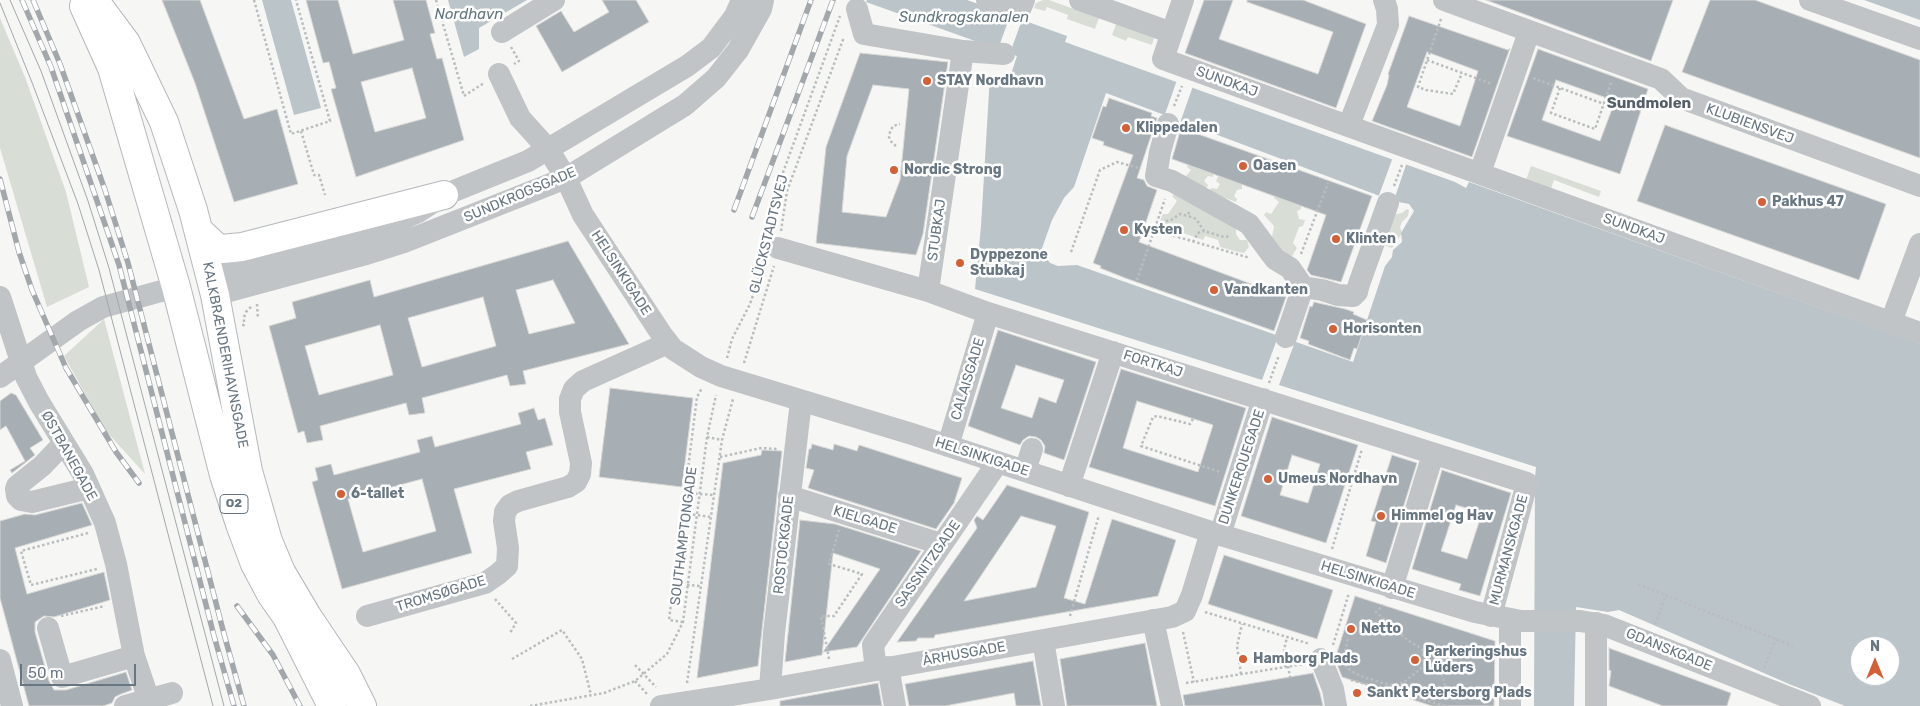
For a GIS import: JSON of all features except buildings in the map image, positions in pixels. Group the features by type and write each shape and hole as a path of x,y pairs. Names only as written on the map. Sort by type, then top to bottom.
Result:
{"main road":[{"name":"KALKBRÆNDERIHAVNSGADE","path":"81,0 112,68 199,283 241,438 248,471 268,541 280,572 346,674 362,706"},
{"name":"KALKBRÆNDERIHAVNSGADE","path":"94,0 126,43 164,122 199,230 199,283 224,475 252,556 332,706"},
{"path":"199,230 215,246 222,249 242,247 444,195"}],"street":[{"path":"502,32 554,0"},
{"name":"SUNDKROGSGADE","path":"199,283 374,232 418,212 444,195 528,161 687,66 711,48 735,16 742,0"},
{"name":"SUNDKROGSGADE","path":"199,283 353,258 404,242 566,178 685,105 716,78 738,50 757,16 763,0"},
{"path":"987,0 1019,12 1024,0"},
{"path":"1080,0 1172,33"},
{"name":"SUNDKAJ","path":"1183,0 1163,59 1920,333"},
{"path":"1349,125 1388,25 1387,9 1384,0"},
{"name":"KLUBIENSVEJ","path":"1446,0 1661,79 1681,98 1920,186"},
{"path":"1810,0 1920,39"},
{"path":"849,9 864,34 963,51 1004,54"},
{"path":"1480,173 1529,32"},
{"name":"STUBKAJ","path":"928,291 963,51"},
{"name":"HELSINKIGADE","path":"499,74 520,118 548,149 566,178 583,215 673,349 723,376 1355,576 1390,597 1507,619"},
{"path":"1168,124 1160,152 1164,179 1249,224 1274,259 1290,268 1304,286 1338,295 1353,296 1358,292 1359,284 1388,203"},
{"path":"1891,322 1920,244"},
{"name":"FORTKAJ","path":"771,246 928,291 988,313 1527,483"},
{"path":"0,377 78,321 103,308 199,283"},
{"path":"1286,337 1304,286"},
{"name":"ØSTBANEGADE","path":"0,297 4,326 15,341 20,362 39,402 89,488 106,528 116,564 134,656 150,703"},
{"name":"CALAISGADE","path":"948,446 988,313"},
{"name":"TROMSØGADE","path":"367,616 485,583 507,566 508,548 504,521 505,512 510,505 518,500 568,486 576,482 580,474 581,464 570,412 570,400 574,389 583,380 668,343"},
{"path":"1069,486 1114,352"},
{"name":"DUNKERQUEGADE","path":"1215,533 1238,478 1263,399"},
{"name":"ROSTOCKGADE","path":"780,694 774,633 801,401"},
{"path":"63,444 42,466 17,486 17,496 21,500 32,502 89,488"},
{"path":"1025,471 1032,449"},
{"path":"1390,597 1433,454"},
{"name":"SASSNITZGADE","path":"895,706 872,644 998,462"},
{"name":"MURMANSKGADE","path":"1510,706 1507,619 1527,483"},
{"name":"KIELGADE","path":"789,496 941,544"},
{"path":"1183,610 1192,595 1215,533"},
{"name":"ÅRHUSGADE","path":"661,706 780,694 832,678 1172,617 1183,610"},
{"name":"GDANSKGADE","path":"1507,619 1588,622 1779,700 1810,706"},
{"path":"1153,620 1170,696"},
{"path":"1588,622 1601,704"},
{"path":"48,628 62,677 134,656"},
{"path":"1054,638 1054,706"},
{"path":"1317,652 1334,689 1336,706"},
{"path":"0,660 12,706"},
{"path":"125,706 150,703 172,693"}],"path":[{"path":"254,0 290,134 330,121 296,0"},
{"path":"436,0 464,96 519,61 502,32"},
{"path":"1446,0 1418,86 1426,90 1453,94 1462,73"},
{"path":"687,686 722,440 723,376 732,339 750,304 771,246 773,200 849,9"},
{"name":"GLÜCKSTADTSVEJ","path":"723,376 776,262 771,246 787,191 849,24 849,9"},
{"path":"1427,60 1462,73 1560,88 1604,104"},
{"path":"1560,88 1551,113 1595,129 1618,64"},
{"path":"1168,124 1184,82"},
{"path":"896,146 889,137 893,126 900,124"},
{"path":"301,130 314,175 319,175 326,195"},
{"path":"1388,203 1408,147"},
{"path":"1072,252 1100,170 1117,162 1139,168 1164,179 1156,223 1137,280"},
{"path":"1154,230 1246,258 1284,264 1300,259 1328,183"},
{"path":"1156,223 1171,220 1180,214 1188,216"},
{"path":"1193,242 1198,233 1204,230"},
{"path":"257,304 258,319"},
{"path":"1263,399 1286,337"},
{"path":"683,622 669,620 697,397 723,376"},
{"name":"SOUTHAMPTONGADE","path":"530,706 604,693 635,681 667,654 683,622 707,437 723,376"},
{"path":"1193,419 1190,424 1157,416 1153,417 1141,446 1238,478"},
{"path":"1327,568 1367,433"},
{"path":"707,437 722,440"},
{"path":"720,457 761,448 795,449"},
{"path":"685,493 714,494"},
{"path":"1054,638 1104,497"},
{"path":"682,514 711,517"},
{"path":"832,678 821,616 834,616 862,574 829,564 844,514"},
{"path":"106,528 21,551 31,586 116,564"},
{"path":"1194,682 1183,610 1287,637 1329,656 1355,576"},
{"path":"485,583 496,601 516,623 510,633"},
{"path":"1638,584 1793,646"},
{"path":"688,585 701,586"},
{"path":"1653,629 1666,595"},
{"path":"1348,638 1342,662 1351,671 1382,683 1393,685 1404,682 1414,676 1424,666 1422,649 1409,641 1376,612 1390,597"},
{"path":"48,628 60,624 61,617 123,602"},
{"path":"1241,674 1237,646 1242,624"},
{"path":"512,659 562,630 582,658 591,695"},
{"path":"1287,637 1284,650 1290,677"},
{"path":"1763,670 1776,639"},
{"path":"1422,653 1486,646"},
{"path":"1449,650 1442,662 1441,672 1446,688 1457,697 1482,696 1486,706"},
{"path":"1170,696 1194,682 1287,667 1317,652"},
{"path":"1343,678 1446,706"},
{"path":"559,700 560,706"}],"shaded area":[{"path":"1049,0 1099,18 1095,29 1067,19 1068,15 1047,7 1045,11 1034,8 1036,3"},
{"path":"0,18 25,77 66,192 89,287 47,307 0,148"},
{"path":"1116,24 1154,38 1152,45 1128,37 1126,41 1112,35"},
{"path":"1189,164 1213,173 1213,177 1208,176 1204,181 1208,185 1206,189 1181,174 1186,176 1191,170 1187,167"},
{"path":"1531,166 1601,191 1599,197 1554,180 1551,189 1526,180"},
{"path":"1219,175 1242,183 1242,189 1237,190 1234,196 1237,199 1236,202 1209,192 1211,188 1217,189 1220,184 1216,181"},
{"path":"1177,191 1236,227 1236,234 1240,240 1247,240 1249,247 1244,253 1220,247 1218,240 1205,236 1203,240 1183,233 1183,227 1171,223 1168,227 1162,225 1160,221 1163,214 1168,214 1177,201 1172,196"},
{"path":"1275,195 1301,205 1301,209 1297,211 1299,219 1305,220 1303,226 1299,227 1293,243 1297,248 1292,256 1283,254 1272,237 1274,226 1264,215 1266,212 1271,214 1279,202 1274,198"},
{"path":"1407,209 1409,210 1408,216 1400,227 1402,233 1392,248 1386,246 1391,215 1402,213"},
{"path":"104,319 145,474 106,431 64,356"}],"water":[{"path":"262,0 291,0 321,108 294,115"},
{"name":"Nordhavn","path":"448,0 527,0 479,28 479,49 464,57"},
{"name":"Sundkrogskanalen","path":"867,0 967,0 1067,36 1065,42 1455,182 1466,188 1469,182 1920,344 1920,706 1845,706 1789,684 1619,610 1608,612 1576,607 1574,706 1534,706 1535,477 966,295 990,75 1010,77 1017,56 866,2","holes":["1106,93 1393,201 1409,204 1414,211 1401,233 1402,242 1393,250 1392,257 1385,266 1353,362 1077,265 1058,266 1050,263 1041,251 1052,220 1064,198 1074,187"]},
{"path":"1864,0 1920,0 1920,20"}],"pier":[{"path":"1010,16 1022,20 1010,53 998,49"},
{"path":"988,75 990,75 981,226 975,289 1262,380 1279,334 1296,339 1279,385 1536,467 1535,477 963,295 965,275 960,277 954,275 948,265 956,253 963,250 968,251"},
{"path":"1177,80 1193,86 1180,123 1164,117"},
{"path":"1393,157 1407,162 1393,203 1378,198"}],"tram line":[{"path":"10,0 41,71 88,201 109,268 224,706"},
{"path":"0,3 78,204 99,270 213,706"}],"railway":[{"path":"22,0 51,67 119,265 214,636 234,706"},
{"path":"33,0 60,64 105,190 128,263 244,706"},
{"path":"734,210 811,0"},
{"path":"752,217 833,0"},
{"path":"0,179 19,252 32,290 66,368 116,452 139,483"},
{"path":"237,606 273,655 300,706"}],"place":[{"name":"STAY Nordhavn","path":"927,81"},
{"name":"Klippedalen","path":"1126,128"},
{"name":"Oasen","path":"1243,166"},
{"name":"Nordic Strong","path":"894,170"},
{"name":"Pakhus 47","path":"1762,202"},
{"name":"Kysten","path":"1124,230"},
{"name":"Klinten","path":"1336,239"},
{"name":"Dyppezone Stubkaj","path":"960,263"},
{"name":"Vandkanten","path":"1214,290"},
{"name":"Horisonten","path":"1333,329"},
{"name":"Umeus Nordhavn","path":"1268,479"},
{"name":"6-tallet","path":"341,494"},
{"name":"Himmel og Hav","path":"1381,516"},
{"name":"Netto","path":"1351,629"},
{"name":"Hamborg Plads","path":"1243,659"},
{"name":"Parkeringshus Lüders","path":"1415,660"},
{"name":"Sankt Petersborg Plads","path":"1357,693"}],"district":[{"name":"Sundmolen","path":"1649,104"}]}
